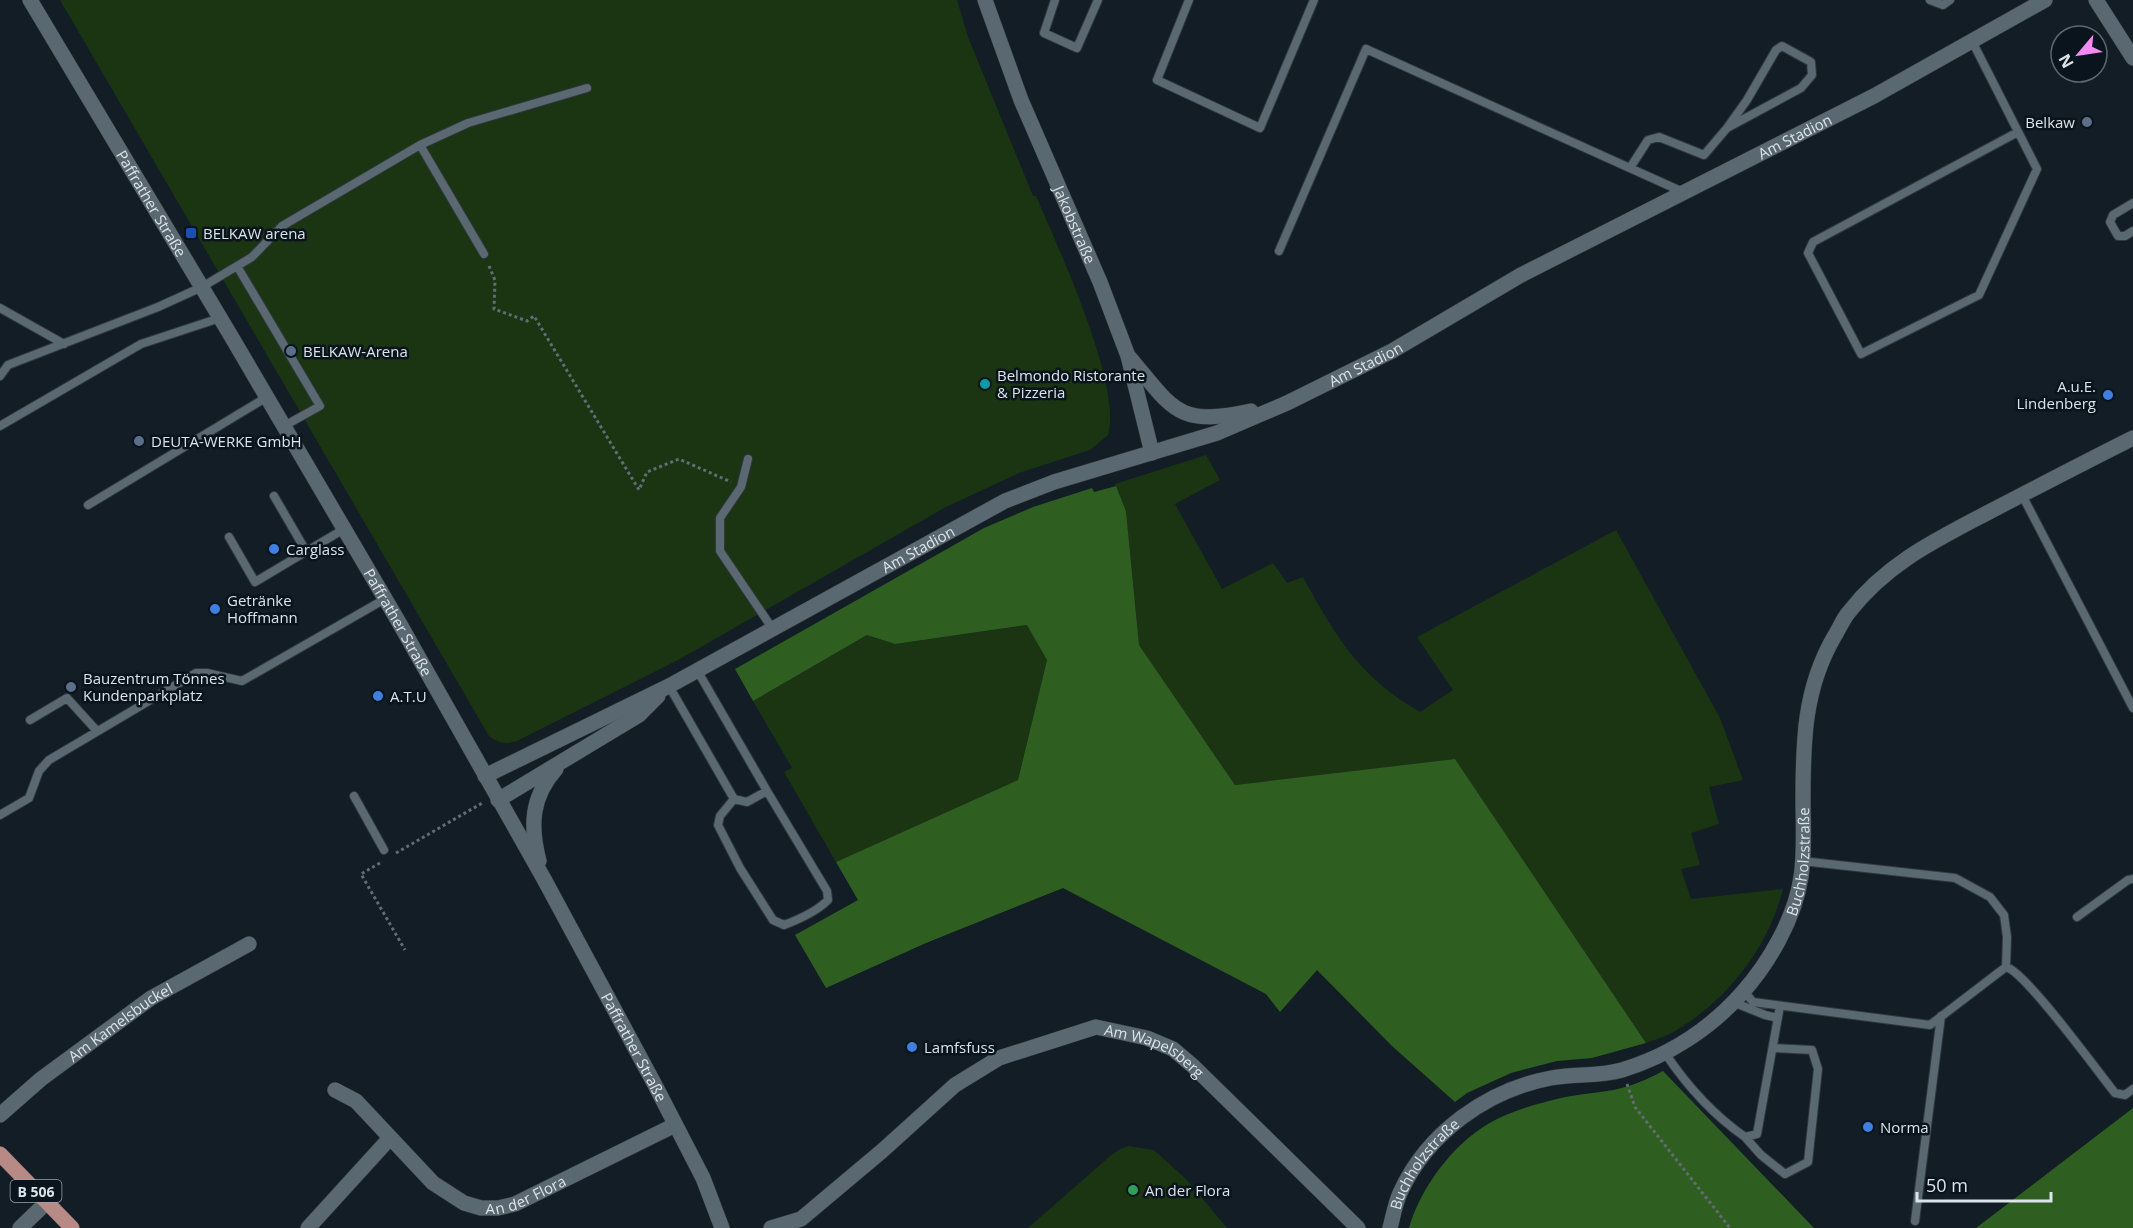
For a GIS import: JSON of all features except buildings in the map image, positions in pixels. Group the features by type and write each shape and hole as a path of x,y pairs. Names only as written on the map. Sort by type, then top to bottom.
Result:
{"main road":[{"name":"B 506","path":"0,1154 72,1228"}],"street":[{"name":"Paffrather Straße","path":"30,0 284,426 544,879 703,1178 722,1228"},
{"name":"Jakobstraße","path":"985,0 1021,100 1100,282 1128,356 1152,453"},
{"name":"Am Stadion","path":"485,776 669,686 1005,501 1054,482 1217,433 1287,403 1392,351 1521,275 1874,96 2044,0"},
{"path":"2096,0 2133,58"},
{"path":"1128,356 1165,401 1181,412 1203,418 1226,416 1287,403"},
{"name":"Buchholzstraße","path":"1390,1228 1399,1195 1418,1161 1449,1127 1481,1104 1515,1088 1552,1077 1603,1074 1623,1070 1665,1053 1713,1022 1738,997 1770,957 1787,922 1801,879 1803,759 1807,706 1820,661 1848,612 1882,576 1915,551 2133,438"},
{"name":"Am Stadion","path":"497,798 639,715 669,686"},
{"path":"544,879 535,845 536,805 543,783 565,758"},
{"name":"Am Kamelsbuckel","path":"0,1115 41,1079 151,998 249,944"},
{"name":"Am Wapelsberg","path":"771,1228 801,1219 882,1151 955,1085 999,1058 1096,1028 1147,1038 1173,1049 1358,1228"},
{"name":"An der Flora","path":"335,1090 356,1101 433,1183 464,1203 481,1208 498,1208 515,1204 675,1125"},
{"path":"308,1228 390,1138"},
{"path":"20,1228 47,1202"}],"lane":[{"path":"1055,0 1044,33 1077,48 1098,0"},
{"path":"1189,0 1156,80 1260,128 1314,0"},
{"path":"1930,0 1943,5 1950,0"},
{"path":"1972,41 2037,169 1979,295 1861,354 1808,253 1813,242 2018,132"},
{"path":"1630,168 1648,140 1659,136 1704,155 1727,128 1747,100 1776,50 1782,46 1811,62 1812,75 1801,88 1727,128"},
{"path":"1279,251 1366,50 1683,192"},
{"path":"0,376 8,366 158,307 202,287 252,257 282,226 420,145 468,123 587,88"},
{"path":"420,145 484,254"},
{"path":"2133,203 2113,215 2110,222 2118,236 2124,236 2133,231"},
{"path":"237,266 320,406 284,426"},
{"path":"0,308 64,344"},
{"path":"0,426 141,344 220,318"},
{"path":"88,505 267,398"},
{"path":"748,459 741,487 720,518 720,550 772,628"},
{"path":"2022,495 2133,708"},
{"path":"274,496 306,551"},
{"path":"229,537 255,582 344,529"},
{"path":"0,815 29,798 39,771 49,760 196,673 207,673 243,681 385,599"},
{"path":"697,670 826,891 828,900 802,919 784,925 773,920 740,868 718,825 720,816 735,799"},
{"path":"669,686 735,799 747,802 767,791"},
{"path":"30,720 67,699 97,731"},
{"path":"354,796 388,853"},
{"path":"1802,861 1955,878 1990,897 2004,915 2007,937 2006,967"},
{"path":"2077,917 2128,880 2133,879"},
{"path":"1738,997 1780,1006 1930,1025 2006,967"},
{"path":"2006,967 2013,969 2032,988 2115,1093 2125,1095 2133,1089"},
{"path":"1738,997 1765,1015 1778,1018"},
{"path":"1745,1137 1757,1134 1780,1006"},
{"path":"1915,1221 1941,1016"},
{"path":"1665,1053 1685,1083 1724,1123 1745,1137 1761,1155 1785,1174 1808,1162 1818,1069 1812,1050 1773,1048"}],"path":[{"path":"484,254 495,280 494,309 526,321 534,316 639,490 647,472 679,459 741,487"},
{"path":"388,853 497,798"},
{"path":"382,862 361,874 405,950"},
{"path":"1623,1070 1635,1107 1730,1228"}],"green space":[{"path":"60,0 957,0 968,37 1033,196 1036,196 1086,316 1106,384 1110,413 1108,435 1090,450 1019,473 944,508 680,659 517,741 499,742 489,736"},
{"path":"1206,455 1220,480 1175,504 1222,589 1273,563 1287,583 1303,577 1330,624 1362,667 1392,694 1420,712 1453,690 1417,637 1616,530 1720,718 1743,780 1709,787 1719,824 1691,833 1700,865 1681,869 1691,899 1783,889 1777,910 1757,950 1745,969 1715,1002 1676,1030 1646,1043 1455,759 1235,785 1139,645 1126,511 1115,484"},
{"path":"1116,486 1126,511 1139,645 1235,785 1455,759 1646,1043 1592,1058 1557,1061 1511,1073 1467,1093 1455,1102 1392,1046 1317,970 1280,1012 1266,994 1063,888 926,943 826,988 795,935 858,900 836,862 1018,780 1047,660 1027,625 895,644 867,635 753,701 735,669 984,528 1033,507 1092,488 1094,492"},
{"path":"1028,625 1047,660 1018,780 836,862 784,772 792,768 753,701 867,635 895,644"},
{"path":"1663,1071 1814,1228 1409,1228 1421,1198 1439,1169 1462,1144 1488,1124 1533,1105 1569,1096 1604,1092 1629,1086"},
{"path":"2133,1108 2133,1228 1976,1228"},
{"name":"An der Flora","path":"1129,1146 1154,1150 1187,1180 1227,1228 1028,1228 1109,1157"}],"place":[{"name":"Belkaw","path":"2087,122"},
{"name":"BELKAW arena","path":"191,233"},
{"name":"BELKAW-Arena","path":"291,351"},
{"name":"Belmondo Ristorante & Pizzeria","path":"985,384"},
{"name":"A.u.E. Lindenberg","path":"2108,395"},
{"name":"DEUTA-WERKE GmbH","path":"139,441"},
{"name":"Carglass","path":"274,549"},
{"name":"Getränke Hoffmann","path":"215,609"},
{"name":"Bauzentrum Tönnes Kundenparkplatz","path":"71,687"},
{"name":"A.T.U","path":"378,696"},
{"name":"Lamfsfuss","path":"912,1047"},
{"name":"Norma","path":"1868,1127"},
{"name":"An der Flora","path":"1133,1190"}]}
